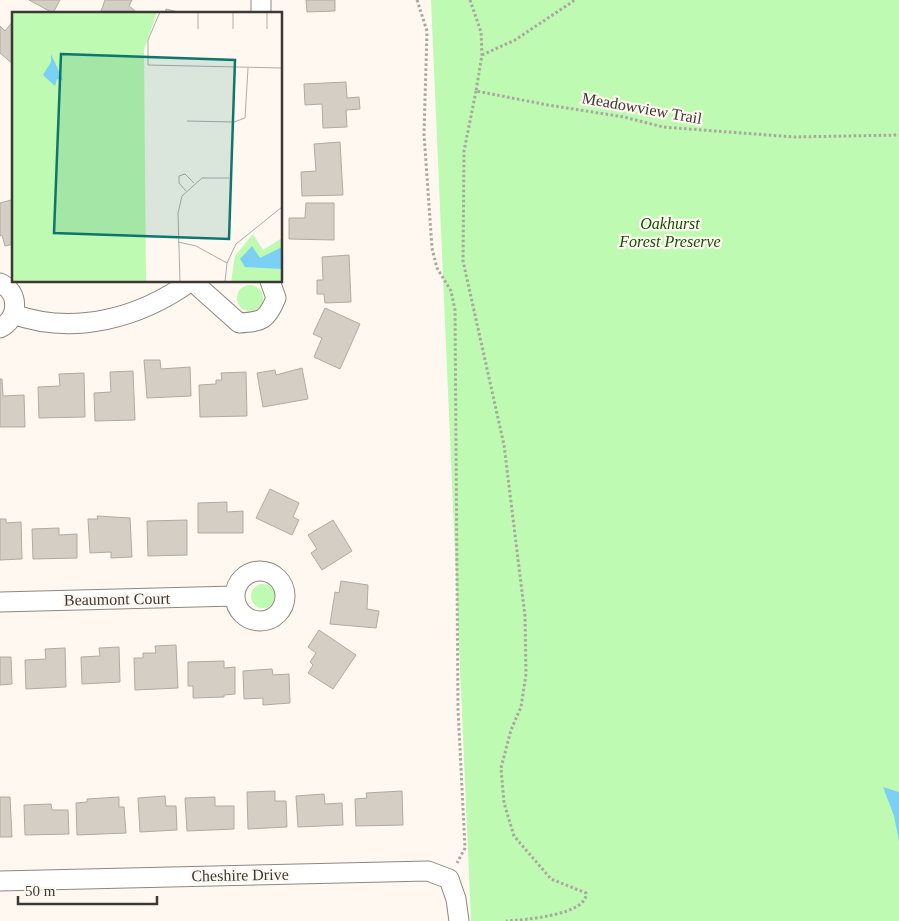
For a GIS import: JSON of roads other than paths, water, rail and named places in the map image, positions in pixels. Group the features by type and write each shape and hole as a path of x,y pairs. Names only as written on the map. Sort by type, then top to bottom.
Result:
{"street":[{"path":"13,314 34,321 57,324 104,320 150,307 171,296 191,282"},
{"path":"193,282 239,323 258,322 270,314 276,298 270,282"},
{"path":"0,283 10,290 14,298 13,314 9,321 0,328"},
{"name":"Beaumont Court","path":"0,602 235,596"},
{"name":"Cheshire Drive","path":"0,881 428,871 449,879 456,899 459,921"}],"water":[{"path":"883,787 899,792 899,841 894,816"}],"park label":[{"name":"Oakhurst Forest Preserve","path":"670,232"}]}
